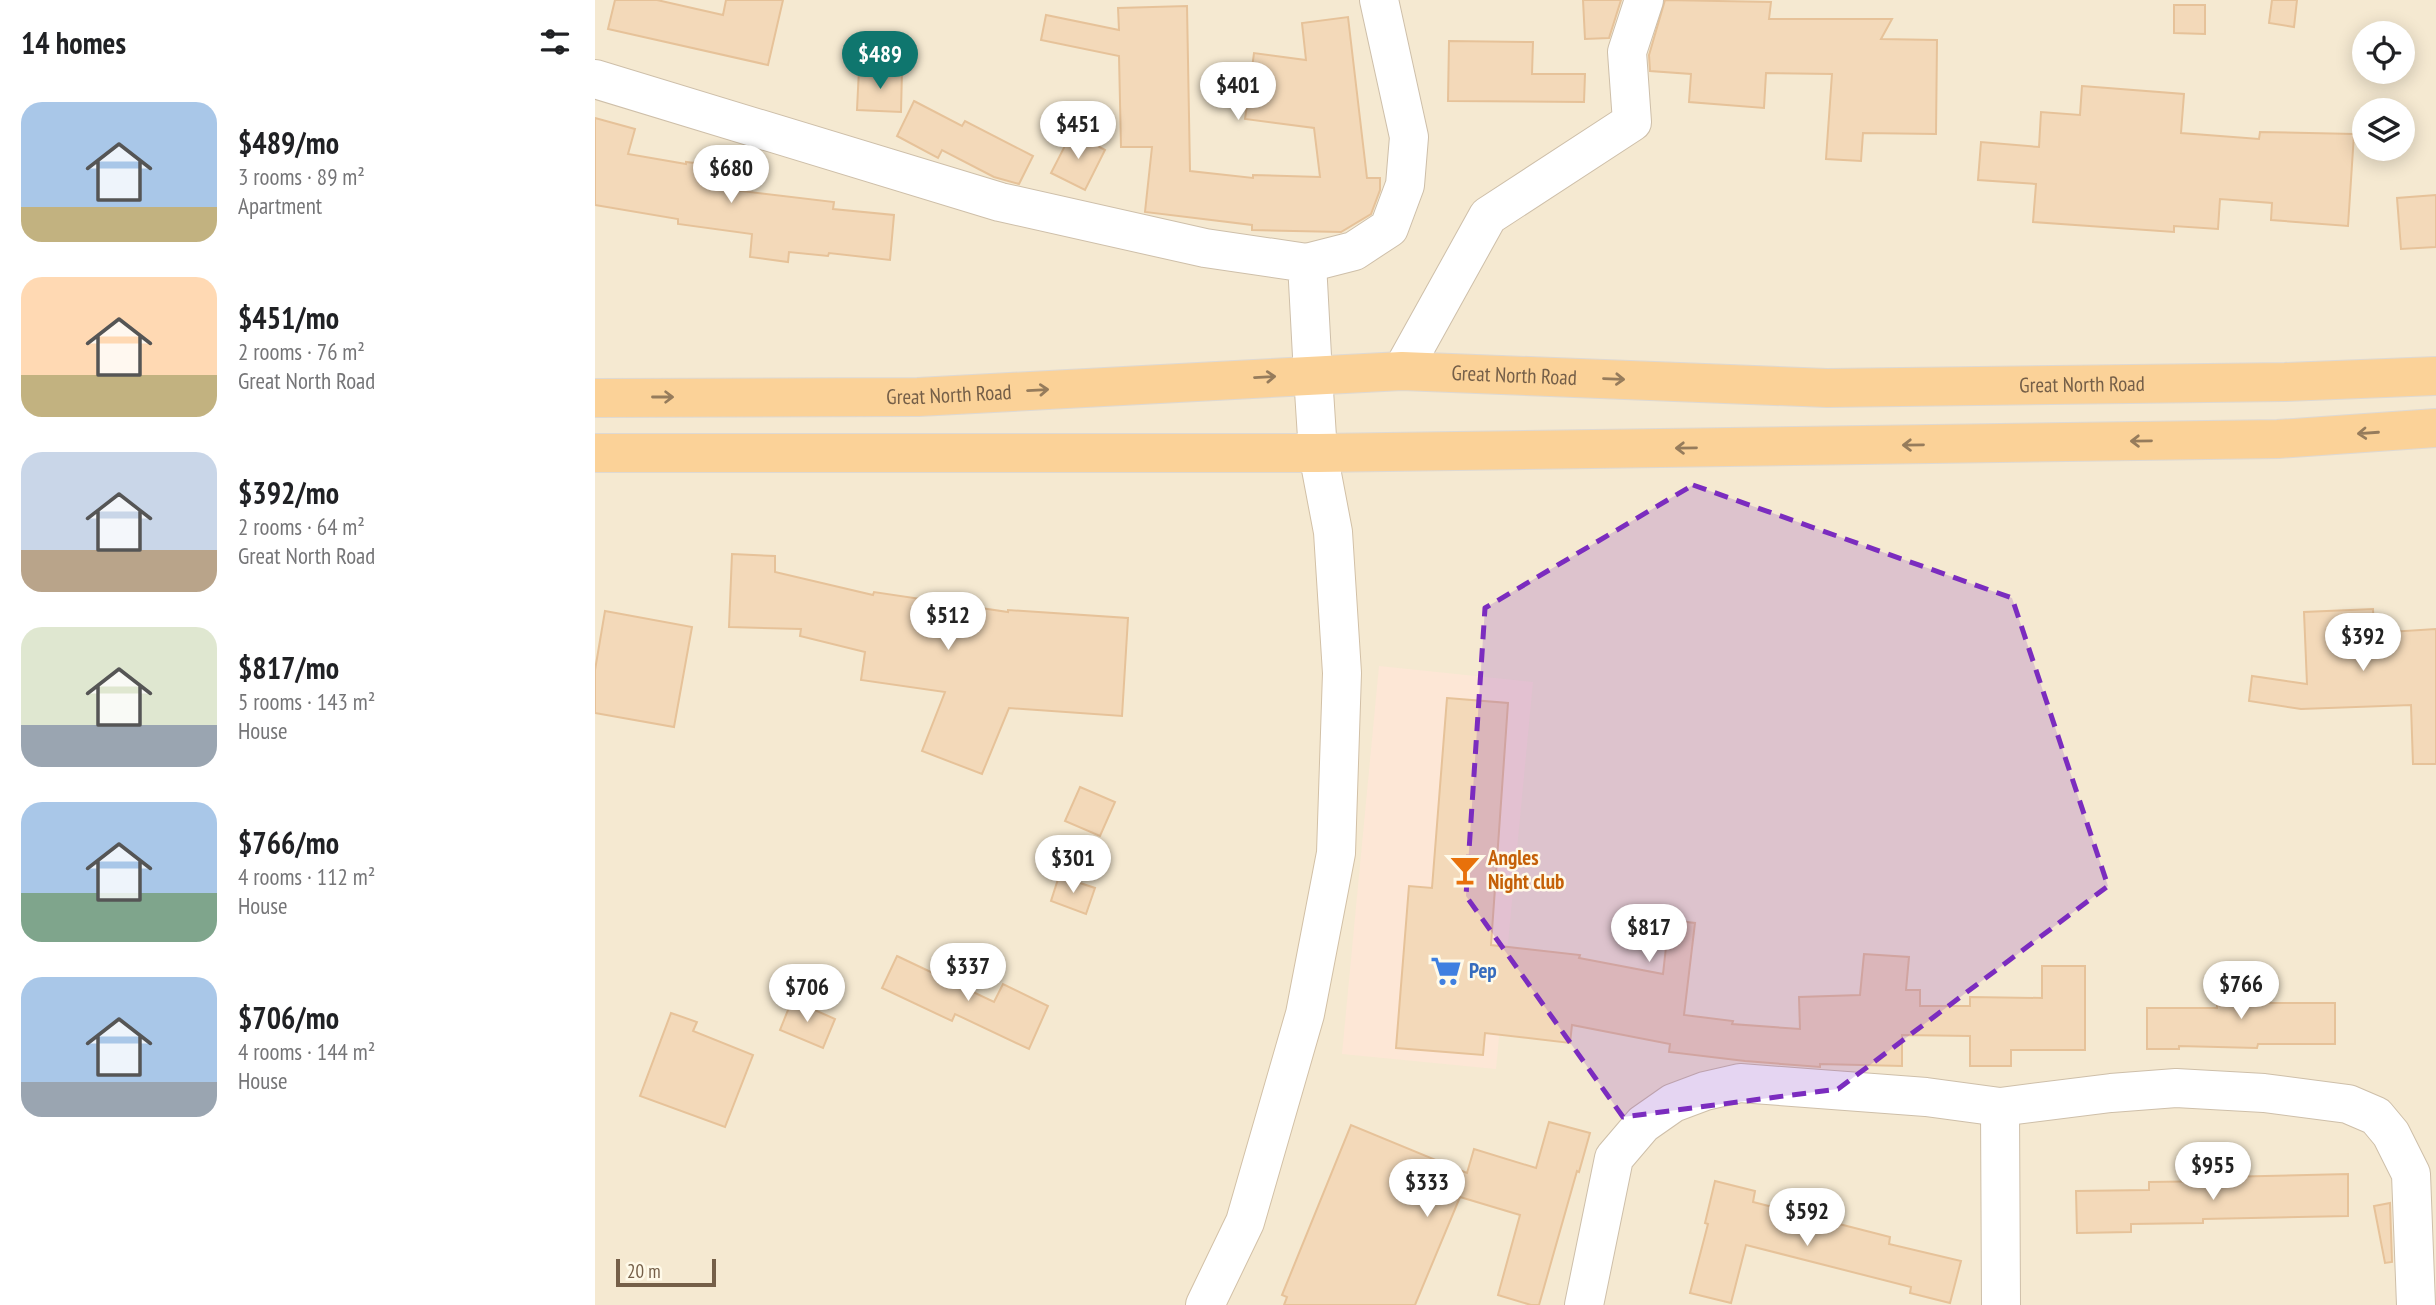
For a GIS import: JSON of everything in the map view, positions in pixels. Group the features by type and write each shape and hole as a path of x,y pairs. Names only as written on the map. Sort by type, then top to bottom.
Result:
{"highway":[{"name":"Great North Road","path":"595,397 918,397 1402,371 1827,388 2285,382 2436,376"},
{"path":"595,453 1318,453 2278,439 2436,428"}],"street":[{"path":"595,79 1000,202 1205,248 1307,263 1354,251 1389,228 1405,185 1409,137 1379,0"},
{"path":"1402,371 1488,216 1632,122 1626,52 1644,0"},
{"path":"1205,1305 1245,1222 1305,1014 1336,853 1342,673 1333,532 1318,453 1307,263"},
{"path":"1584,1305 1614,1158 1643,1124 1673,1103 1705,1091 1740,1083 1926,1097 2000,1107 2176,1088 2264,1093 2349,1104 2376,1116 2391,1134 2411,1174 2416,1305"},
{"path":"2000,1107 2001,1305"}],"highlighted area":[{"path":"1693,485 2012,598 2108,886 1838,1089 1623,1117 1466,896 1485,608"}],"shaded area":[{"path":"595,0 2436,0 2436,1305 595,1305"},
{"path":"1379,666 1533,682 1496,1069 1342,1054"}],"building":[{"path":"615,0 657,0 723,15 726,0 783,0 768,65 608,29"},
{"path":"1583,0 1621,0 1609,38 1585,39"},
{"path":"1665,0 1771,2 1769,19 1892,19 1881,39 1937,40 1936,134 1863,133 1861,161 1826,159 1832,74 1766,73 1764,108 1689,102 1691,74 1650,71 1649,55"},
{"path":"2272,0 2297,0 2294,27 2269,23"},
{"path":"2174,5 2205,5 2205,34 2174,33"},
{"path":"1187,6 1190,171 1253,178 1253,175 1320,177 1314,128 1245,119 1254,53 1306,60 1302,23 1348,17 1367,178 1380,178 1380,190 1371,214 1341,232 1252,230 1252,225 1145,212 1152,147 1121,147 1119,56 1041,40 1046,15 1119,30 1118,8"},
{"path":"1449,41 1533,42 1532,74 1585,74 1584,102 1448,101"},
{"path":"859,69 902,71 901,112 857,110"},
{"path":"2082,86 2184,94 2181,133 2259,139 2260,132 2352,134 2348,226 2271,220 2272,203 2220,199 2218,229 2174,226 2174,232 2033,222 2036,184 1978,180 1981,142 2039,147 2041,112 2080,115"},
{"path":"914,101 962,126 965,121 1033,156 1019,184 994,177 942,150 938,158 897,136"},
{"path":"595,118 635,129 628,154 686,164 719,166 716,188 834,202 833,209 894,215 890,260 829,253 828,256 789,252 788,262 750,257 752,234 678,224 678,219 595,205"},
{"path":"1072,132 1105,150 1085,190 1051,173"},
{"path":"2436,195 2436,247 2401,249 2397,198"},
{"path":"732,554 775,556 775,572 873,595 874,592 1008,612 1128,618 1122,716 1009,708 982,774 922,751 945,692 861,680 865,652 800,636 801,629 729,627"},
{"path":"2373,609 2374,633 2436,629 2436,764 2413,764 2411,705 2301,709 2249,701 2252,676 2307,684 2304,612"},
{"path":"605,611 692,627 674,727 595,713 595,670"},
{"path":"1447,698 1508,703 1491,945 1580,955 1579,958 1663,974 1669,920 1695,923 1684,1015 1733,1021 1732,1024 1800,1029 1799,997 1860,995 1864,954 1909,957 1906,990 1920,990 1920,1006 1970,1006 1970,997 2042,998 2042,966 2085,966 2085,1050 2011,1050 2011,1066 1970,1066 1970,1036 1902,1035 1902,1066 1820,1064 1820,1067 1669,1052 1670,1044 1572,1025 1570,1043 1485,1033 1483,1055 1396,1048 1409,886 1432,888"},
{"path":"1080,787 1115,802 1100,836 1065,821"},
{"path":"1059,876 1095,888 1086,914 1051,901"},
{"path":"897,956 994,1002 1003,984 1048,1006 1029,1049 955,1014 952,1021 882,988"},
{"path":"2217,976 2258,976 2258,1003 2335,1003 2335,1044 2258,1044 2257,1048 2179,1046 2179,1049 2147,1049 2147,1008 2217,1008"},
{"path":"792,1000 835,1019 823,1048 780,1030"},
{"path":"671,1013 697,1022 693,1031 753,1055 725,1127 640,1096"},
{"path":"1549,1122 1590,1133 1539,1305 1498,1295 1520,1215 1460,1197 1415,1305 1284,1305 1287,1297 1282,1295 1351,1125 1467,1173 1474,1149 1536,1168"},
{"path":"2348,1174 2348,1216 2203,1219 2203,1223 2131,1224 2131,1232 2077,1233 2076,1191 2149,1190 2149,1182 2220,1181 2220,1177"},
{"path":"1715,1181 1755,1191 1753,1202 1890,1237 1889,1244 1961,1261 1950,1303 1910,1293 1911,1287 1746,1245 1731,1303 1690,1293 1708,1224 1705,1223"},
{"path":"2390,1203 2392,1262 2385,1263 2374,1206"}],"place":[{"name":"Angles Night club","path":"1465,870"},
{"name":"Pep","path":"1446,971"}]}
